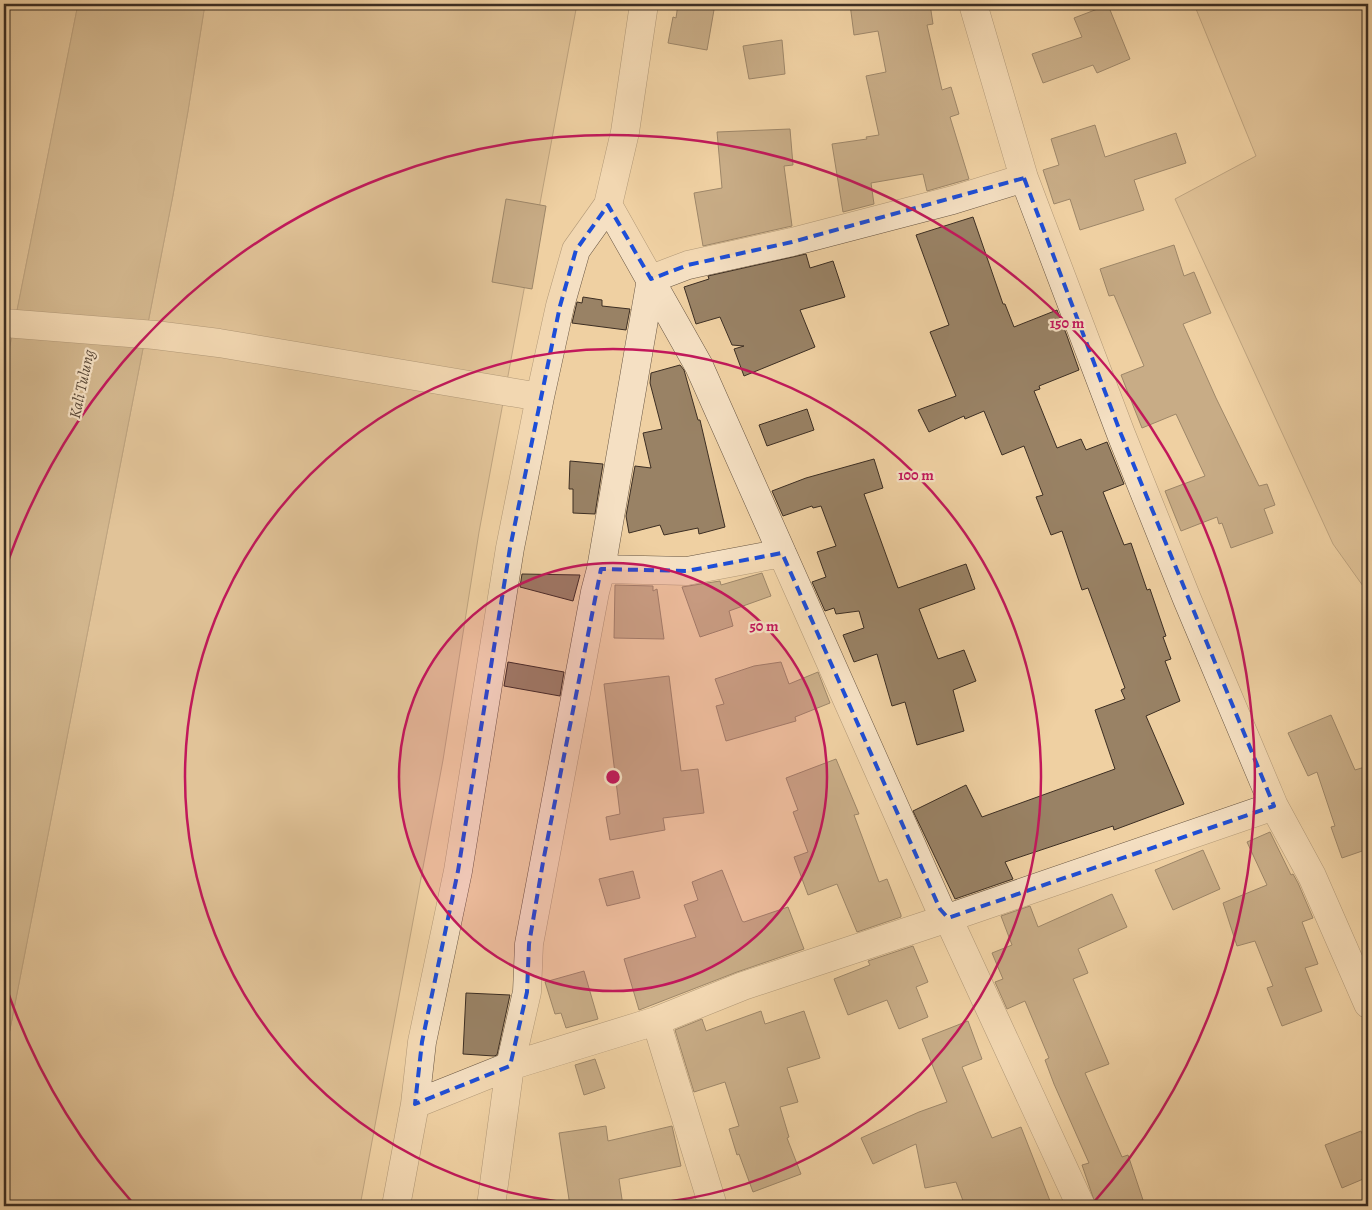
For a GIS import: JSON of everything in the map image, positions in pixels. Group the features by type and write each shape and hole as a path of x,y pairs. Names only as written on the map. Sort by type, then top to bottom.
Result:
{"street":[{"path":"396,1206 415,1104 422,1042 458,871 510,548 540,397 560,306 576,250 608,205 626,132 644,4"},
{"path":"973,4 1024,178 1124,443 1274,806 1312,876 1368,1004"},
{"path":"651,279 688,265 792,242 954,200 1024,178"},
{"path":"608,205 699,366 940,909 948,918 1081,1206"},
{"path":"491,1206 510,1066 527,992 529,944 543,862 595,592 601,570 651,279"},
{"path":"4,323 155,335 219,343 540,397"},
{"path":"601,570 687,571 782,553"},
{"path":"415,1104 510,1066 656,1021 743,986 1274,806"},
{"path":"656,1021 713,1206"}],"highlighted area":[{"path":"1024,178 1121,434 1274,806 948,918 940,909 782,553 687,571 601,569 543,862 529,944 527,992 510,1066 415,1104 422,1042 458,871 510,548 560,306 576,250 608,205 651,279 688,265 792,242"}],"shaded area":[{"path":"4,4 78,4 4,376"},
{"path":"205,4 577,4 479,532 443,760 360,1206 4,1206 4,1060 173,195"},
{"path":"1194,4 1368,4 1368,593 1333,544 1175,199 1256,156"}],"water":[{"name":"Kali Tulung","path":"78,4 205,4 173,195 4,1060 4,376"}],"building":[{"path":"678,4 715,4 707,50 668,43 673,17 676,18"},
{"path":"850,4 930,4 933,24 927,25 942,90 951,87 959,114 950,117 969,179 927,191 923,174 871,183 874,204 843,212 832,144 867,139 866,137 879,135 866,76 886,72 878,31 854,35"},
{"path":"1108,5 1130,59 1097,73 1093,65 1043,83 1032,54 1082,37 1074,18"},
{"path":"782,40 785,74 749,79 743,46"},
{"path":"1095,125 1105,157 1176,133 1186,163 1134,180 1144,210 1080,230 1070,199 1054,204 1043,170 1059,165 1051,139"},
{"path":"790,129 793,165 784,166 792,226 703,246 694,193 722,188 717,132"},
{"path":"506,199 546,206 532,289 492,282"},
{"path":"973,217 1003,304 1005,304 1014,327 1057,310 1067,336 1079,370 1039,386 1040,389 1034,391 1057,448 1081,439 1086,450 1107,442 1124,484 1103,492 1124,545 1131,543 1147,590 1150,589 1166,636 1163,637 1171,659 1165,661 1180,701 1146,716 1184,804 1114,830 1113,826 1005,862 1013,879 955,899 913,811 966,785 982,817 1115,769 1095,710 1125,699 1121,690 1125,688 1088,588 1082,590 1062,531 1051,535 1036,497 1043,495 1024,446 1002,455 984,411 965,419 964,416 929,432 918,410 956,396 930,332 949,325 916,235"},
{"path":"1174,245 1184,276 1194,272 1211,313 1183,324 1216,398 1259,486 1267,484 1275,505 1264,509 1273,533 1231,548 1222,523 1219,524 1217,517 1181,531 1165,491 1205,476 1176,414 1142,428 1121,375 1144,366 1114,295 1109,296 1100,269"},
{"path":"806,254 810,268 833,261 845,297 800,310 815,347 744,376 734,349 744,346 732,345 720,317 696,324 684,287 709,279 708,276"},
{"path":"583,297 602,300 602,306 630,309 626,330 572,323 577,302 582,303"},
{"path":"680,365 684,370 698,420 700,420 725,527 699,534 698,528 664,535 660,525 629,533 626,516 635,466 651,468 643,433 662,429 650,383 651,373"},
{"path":"807,409 814,430 767,446 759,425"},
{"path":"874,459 883,488 864,494 898,588 966,564 975,589 919,609 938,659 964,650 976,681 953,690 964,731 917,745 905,702 892,706 877,654 854,662 843,635 864,628 859,611 836,614 834,608 825,611 812,582 826,577 817,552 836,546 821,506 813,508 812,506 783,516 772,491 806,478"},
{"path":"570,461 603,464 595,514 573,513 573,489 569,489"},
{"path":"762,573 771,596 729,611 733,626 700,637 682,587 720,581 721,585"},
{"path":"522,574 580,575 573,601 520,587"},
{"path":"615,585 653,586 653,591 657,589 664,639 614,638"},
{"path":"508,662 564,672 560,696 504,686"},
{"path":"781,662 789,684 818,672 830,703 795,717 796,721 726,741 716,706 724,704 715,679 754,666"},
{"path":"669,676 681,771 698,769 704,813 663,818 665,830 610,840 606,817 620,814 604,684"},
{"path":"1331,715 1355,770 1368,766 1368,849 1342,858 1331,827 1335,826 1317,772 1308,776 1288,733"},
{"path":"836,759 859,814 854,815 879,882 887,879 901,915 901,917 857,932 837,884 808,895 794,857 808,852 793,812 798,810 786,778"},
{"path":"1270,832 1291,875 1293,874 1298,883 1313,918 1302,922 1318,964 1305,968 1322,1011 1282,1026 1267,988 1273,986 1255,941 1237,946 1223,903 1267,885 1247,842"},
{"path":"1203,850 1220,889 1173,910 1155,870"},
{"path":"722,870 742,921 744,922 788,907 804,949 737,972 639,1010 624,959 696,937 684,905 698,900 692,882"},
{"path":"633,871 640,898 607,906 599,879"},
{"path":"1112,894 1127,927 1078,949 1088,973 1073,979 1109,1064 1085,1073 1122,1157 1128,1155 1145,1206 1096,1206 1082,1165 1089,1163 1054,1084 1045,1060 1049,1058 1025,1001 1007,1009 995,982 1003,979 992,953 1012,945 1001,916 1030,906 1038,927"},
{"path":"913,946 928,982 916,987 928,1017 899,1029 887,1000 848,1015 834,979 870,965 868,961"},
{"path":"584,971 598,1019 566,1028 561,1013 555,1014 545,982"},
{"path":"466,993 510,995 497,1055 463,1054"},
{"path":"761,1011 765,1024 804,1011 820,1058 787,1068 798,1102 780,1107 789,1137 787,1138 801,1174 753,1192 739,1154 737,1155 729,1129 739,1126 725,1082 694,1092 675,1030 702,1019 706,1031"},
{"path":"968,1021 982,1059 962,1067 992,1138 1021,1127 1052,1206 965,1206 956,1182 925,1188 916,1144 873,1164 861,1138 919,1112 947,1102 922,1039"},
{"path":"595,1059 605,1088 584,1095 575,1065"},
{"path":"606,1126 608,1141 672,1126 681,1166 619,1179 623,1206 570,1206 559,1133"},
{"path":"1361,1131 1368,1148 1368,1177 1342,1188 1325,1145"}]}
